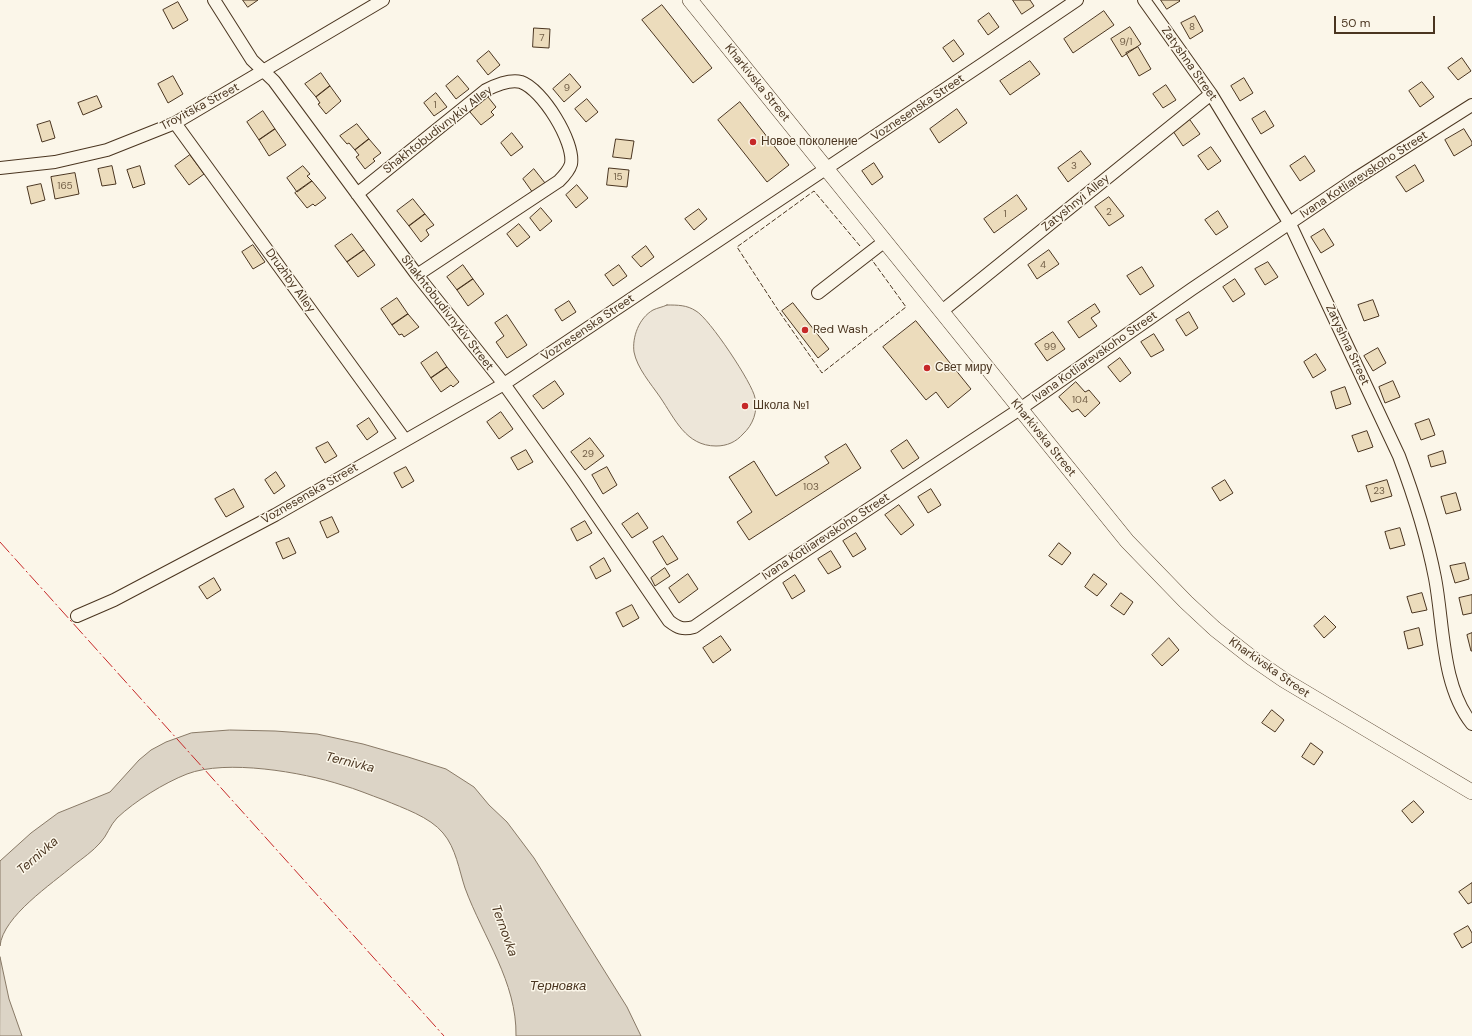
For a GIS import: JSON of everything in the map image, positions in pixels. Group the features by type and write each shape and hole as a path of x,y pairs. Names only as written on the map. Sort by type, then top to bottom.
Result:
{"street":[{"name":"Shakhtobudivnykiv Street","path":"214,0 252,60 274,81 417,275 504,384 574,482 669,621 678,628"},
{"name":"Troyitska Street","path":"0,168 55,162 107,150 175,123 382,0"},
{"name":"Kharkivska Street","path":"690,0 1127,541 1156,572 1215,629 1252,658 1284,680 1472,792"},
{"name":"Voznesenska Street","path":"76,616 114,600 275,515 504,384 827,169 1077,0"},
{"name":"Zatyshna Street","path":"1144,0 1211,94 1290,224 1300,249 1333,315 1399,456 1411,488 1435,579 1445,651 1454,692 1461,707 1472,724"},
{"name":"Shakhtobudivnykiv Alley","path":"357,194 486,90 495,85 511,81 520,82 529,86 540,96 559,123 567,140 571,163 567,173 559,181 417,275"},
{"name":"Zatyshnyi Alley","path":"942,311 1211,94"},
{"name":"Ivana Kotliarevskoho Street","path":"678,628 694,628 776,570 1020,409 1192,289 1355,179 1472,105"},
{"name":"Druzhby Alley","path":"175,123 405,440"},
{"path":"818,293 885,241"}],"shaded area":[{"path":"667,305 686,306 702,316 730,352 747,379 756,403 754,418 747,430 731,443 720,446 706,445 689,436 676,422 638,364 634,352 634,340 640,323 648,313"}],"water":[{"name":"Терновка","path":"230,730 317,734 363,744 446,769 474,787 489,805 507,822 534,858 627,1007 641,1036 516,1036 515,1016 505,978 472,906 451,845 438,827 408,810 352,788 325,780 286,772 243,767 203,770 187,774 150,793 132,805 117,818 97,846 30,901 19,912 3,935 0,946 0,861 31,833 58,813 110,792 139,760 151,750 166,742 191,733"},
{"path":"0,957 9,999 22,1036 0,1036"}],"building":[{"path":"243,0 258,0 248,7"},
{"path":"1013,0 1030,0 1034,6 1022,14"},
{"path":"1161,0 1179,0 1180,1 1167,9"},
{"path":"178,2 188,20 173,29 163,10"},
{"path":"662,5 712,68 693,83 642,20"},
{"path":"1104,11 1114,25 1073,53 1064,39"},
{"path":"989,13 999,27 988,35 978,21"},
{"path":"1195,16 1203,31 1190,39 1181,23"},
{"path":"1130,27 1141,44 1122,57 1111,39"},
{"path":"534,28 550,29 549,48 533,47"},
{"path":"954,40 964,54 953,62 943,48"},
{"path":"1138,47 1151,69 1139,76 1126,53"},
{"path":"489,51 500,65 488,75 477,61"},
{"path":"1462,58 1471,71 1458,80 1448,68"},
{"path":"1030,61 1040,74 1010,95 1000,81"},
{"path":"321,73 330,86 316,97 305,84"},
{"path":"570,74 581,87 564,102 553,89"},
{"path":"173,76 183,94 168,103 158,84"},
{"path":"458,76 469,89 456,99 446,86"},
{"path":"1244,78 1253,93 1240,101 1231,86"},
{"path":"1422,82 1434,97 1420,107 1409,91"},
{"path":"1166,85 1176,100 1163,108 1153,94"},
{"path":"330,86 341,101 326,114 318,104 320,103 316,97"},
{"path":"436,93 447,107 434,116 424,103"},
{"path":"97,96 102,107 83,115 78,103"},
{"path":"488,97 496,107 491,112 494,115 481,125 470,112"},
{"path":"587,99 598,112 586,122 575,109"},
{"name":"Новое поколение","path":"740,102 789,165 767,182 718,120"},
{"path":"957,109 967,123 939,143 930,129"},
{"path":"263,111 275,129 259,140 247,122"},
{"path":"1265,111 1274,126 1261,134 1252,119"},
{"path":"1190,120 1200,134 1183,146 1173,131"},
{"path":"50,121 55,138 42,142 37,125"},
{"path":"357,124 369,139 355,150 340,136"},
{"path":"275,129 286,145 269,156 259,140"},
{"path":"1464,129 1472,142 1472,145 1454,156 1445,140"},
{"path":"512,133 523,147 511,156 501,143"},
{"path":"369,139 381,153 373,159 375,161 365,169 356,157 359,155 355,150"},
{"path":"616,139 634,141 631,159 613,157"},
{"path":"1211,147 1221,161 1208,170 1198,156"},
{"path":"1081,151 1091,164 1068,182 1058,168"},
{"path":"190,155 204,174 189,185 175,166"},
{"path":"1305,156 1315,171 1300,181 1290,166"},
{"path":"874,163 883,177 872,185 862,171"},
{"path":"1415,165 1424,181 1406,192 1396,177"},
{"path":"112,166 116,184 102,186 98,169"},
{"path":"140,166 145,184 133,188 127,170"},
{"path":"303,166 310,174 307,176 312,181 297,192 287,178"},
{"path":"609,168 629,170 627,187 607,185"},
{"path":"534,169 545,183 533,193 523,179"},
{"path":"75,173 79,194 55,199 51,177"},
{"path":"312,181 326,198 315,206 313,204 307,208 295,193"},
{"path":"41,184 45,200 31,204 27,187"},
{"path":"577,185 588,198 576,208 566,195"},
{"path":"1017,195 1027,209 994,233 984,219"},
{"path":"1109,197 1124,216 1109,226 1095,207"},
{"path":"413,199 425,214 409,226 397,211"},
{"path":"541,208 552,221 540,231 530,218"},
{"path":"699,209 707,219 694,230 685,219"},
{"path":"1218,211 1228,227 1216,235 1205,220"},
{"path":"425,214 434,225 426,230 429,235 421,242 409,226"},
{"path":"519,224 530,237 517,247 507,234"},
{"path":"1324,229 1334,245 1321,253 1311,237"},
{"path":"352,234 364,250 347,262 335,246"},
{"path":"253,245 265,262 253,269 242,252"},
{"path":"646,246 654,257 641,267 632,257"},
{"path":"364,250 375,265 358,277 347,262"},
{"path":"1049,250 1059,264 1037,279 1028,265"},
{"path":"1268,262 1278,277 1265,285 1255,269"},
{"path":"463,265 473,279 457,290 447,277"},
{"path":"619,265 627,276 613,286 605,275"},
{"path":"1142,267 1154,286 1140,295 1127,276"},
{"path":"473,279 484,294 468,306 457,290"},
{"path":"1235,279 1245,294 1233,302 1223,287"},
{"path":"397,298 408,314 392,325 381,309"},
{"path":"1373,300 1379,316 1364,321 1358,305"},
{"path":"569,301 576,312 562,321 555,310"},
{"name":"Red Wash","path":"793,303 829,349 818,358 782,311"},
{"path":"1095,304 1100,312 1091,318 1097,326 1079,338 1068,322"},
{"path":"1189,312 1198,328 1186,336 1176,320"},
{"path":"408,314 419,327 404,337 402,334 399,335 392,325"},
{"path":"507,315 527,345 507,358 496,342 504,336 495,323"},
{"name":"Свет миру","path":"916,321 971,389 948,408 936,392 926,400 883,347"},
{"path":"1053,332 1065,349 1047,361 1035,344"},
{"path":"1154,334 1164,350 1151,357 1141,342"},
{"path":"1378,348 1386,363 1373,371 1364,356"},
{"path":"437,352 447,367 431,378 421,363"},
{"path":"1316,354 1326,370 1313,378 1304,362"},
{"path":"1120,358 1131,373 1120,382 1108,367"},
{"path":"447,367 459,382 453,387 451,385 441,392 431,378"},
{"path":"555,381 564,394 543,409 533,396"},
{"path":"1393,381 1400,397 1385,403 1379,387"},
{"path":"1076,382 1085,392 1089,390 1100,403 1085,417 1078,409 1072,412 1059,397"},
{"path":"1345,387 1351,404 1336,409 1331,392"},
{"path":"501,412 513,429 499,439 487,422"},
{"path":"369,418 378,432 367,440 357,426"},
{"path":"1429,419 1435,435 1421,440 1415,424"},
{"path":"1367,431 1373,447 1358,452 1352,436"},
{"path":"590,438 604,456 585,470 571,452"},
{"path":"907,440 919,458 903,469 891,451"},
{"path":"328,442 337,456 325,463 316,448"},
{"path":"846,444 861,468 749,540 737,522 752,512 729,477 754,461 776,496 829,463 825,457"},
{"path":"526,450 533,462 518,470 511,458"},
{"path":"1443,451 1446,463 1431,467 1428,456"},
{"path":"406,467 414,481 402,488 394,473"},
{"path":"607,467 617,485 603,494 592,475"},
{"path":"276,472 285,486 274,494 265,480"},
{"path":"1225,480 1233,493 1220,501 1212,488"},
{"path":"1387,480 1392,496 1371,502 1366,486"},
{"path":"234,489 244,507 226,517 215,499"},
{"path":"931,489 941,505 928,513 918,497"},
{"path":"1456,493 1461,510 1446,514 1441,497"},
{"path":"899,505 914,525 901,535 885,515"},
{"path":"638,513 648,528 632,538 622,524"},
{"path":"332,517 339,532 327,538 320,522"},
{"path":"585,521 592,533 577,541 571,529"},
{"path":"1400,528 1405,545 1390,549 1385,532"},
{"path":"856,533 866,549 853,557 843,541"},
{"path":"663,536 678,559 667,565 653,542"},
{"path":"289,538 296,553 283,559 276,543"},
{"path":"1059,543 1071,553 1062,565 1049,556"},
{"path":"831,551 841,567 828,574 818,559"},
{"path":"604,558 611,571 596,579 590,567"},
{"path":"1465,563 1469,579 1455,583 1450,566"},
{"path":"665,568 670,576 655,586 651,578"},
{"path":"688,574 698,589 679,603 669,588"},
{"path":"1094,574 1107,584 1097,596 1085,587"},
{"path":"795,575 805,591 792,599 783,583"},
{"path":"214,578 221,590 207,599 199,587"},
{"path":"1121,593 1133,602 1124,615 1111,606"},
{"path":"1422,593 1427,610 1412,613 1407,597"},
{"path":"1472,595 1472,613 1463,615 1459,598"},
{"path":"632,605 639,618 623,627 616,613"},
{"path":"1325,616 1336,627 1324,638 1314,626"},
{"path":"1419,628 1423,645 1408,649 1404,632"},
{"path":"1472,633 1472,651 1471,651 1467,635"},
{"path":"721,636 731,650 713,663 703,648"},
{"path":"1169,638 1179,650 1162,666 1152,655"},
{"path":"1272,710 1284,720 1275,732 1262,723"},
{"path":"1311,743 1323,752 1314,765 1302,757"},
{"path":"1414,801 1424,812 1412,823 1402,811"},
{"path":"1472,883 1472,902 1468,904 1459,892"},
{"path":"1468,926 1472,933 1472,942 1462,948 1454,934"}],"fence":[{"path":"860,246 814,191 737,247 778,310 822,373 906,307 872,260"}],"power":[{"path":"0,542 444,1036"}],"place":[{"name":"Новое поколение","path":"753,142"},
{"name":"Red Wash","path":"805,330"},
{"name":"Свет миру","path":"927,368"},
{"name":"Школа №1","path":"745,406"}],"water label":[{"name":"Ternivka","path":"350,763"},
{"name":"Ternivka","path":"38,856"},
{"name":"Ternovka","path":"504,931"}]}
